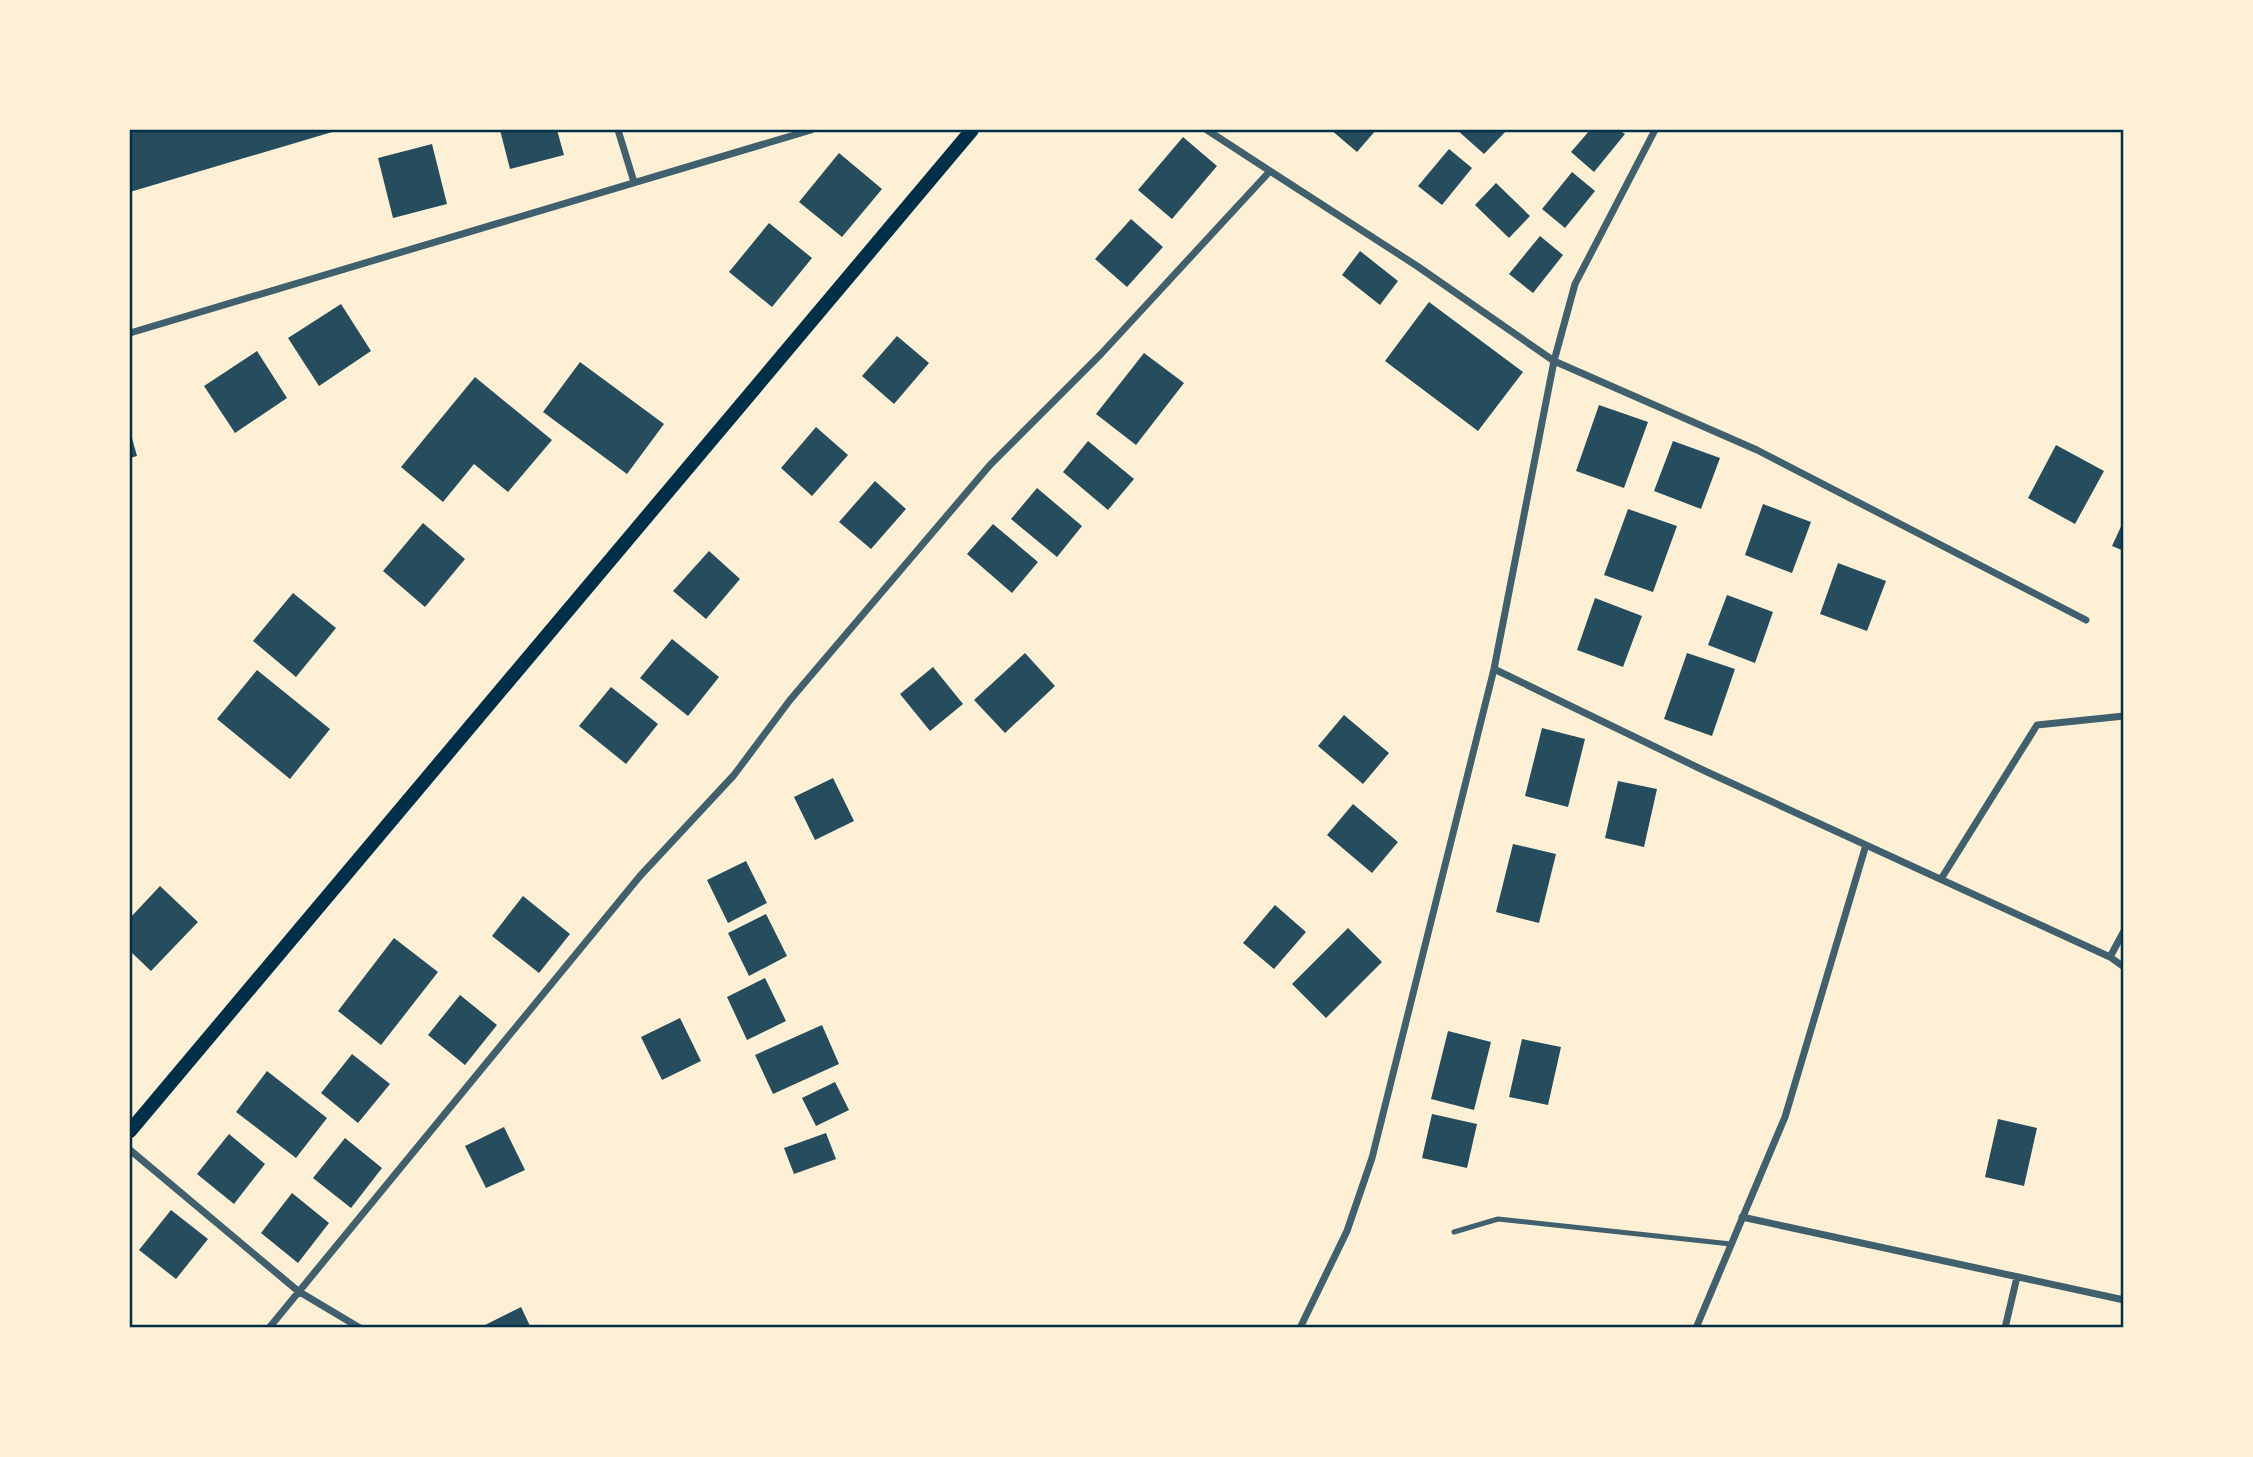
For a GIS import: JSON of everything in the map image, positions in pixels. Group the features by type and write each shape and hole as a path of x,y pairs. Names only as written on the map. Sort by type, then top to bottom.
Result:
{"main road":[{"path":"130,1131 972,130"}],"street":[{"path":"618,130 634,181"},
{"path":"130,333 811,130"},
{"path":"1207,130 1418,266 1554,360 1757,450 2085,620"},
{"path":"1300,1328 1347,1231 1372,1158 1494,669 1554,360 1575,284 1655,130"},
{"path":"269,1328 640,876 734,775 790,700 990,465 1101,354 1270,172"},
{"path":"1494,669 2110,957 2123,968"},
{"path":"1941,879 2036,724 2123,716"},
{"path":"1696,1328 1785,1116 1867,845"},
{"path":"2110,957 2123,931"},
{"path":"130,1150 298,1291 360,1328"},
{"path":"1742,1217 2123,1300"},
{"path":"2005,1328 2017,1277"}],"lane":[{"path":"1454,1232 1498,1219 1731,1244"}],"building":[{"path":"130,130 339,130 130,192"},
{"path":"500,130 557,130 564,155 510,169"},
{"path":"1331,130 1376,130 1357,152"},
{"path":"1457,130 1507,130 1484,154"},
{"path":"1590,130 1619,130 1625,134 1594,172 1571,152"},
{"path":"1183,137 1217,166 1172,219 1138,190"},
{"path":"432,144 447,204 393,218 378,158"},
{"path":"1449,149 1472,168 1442,205 1418,186"},
{"path":"839,153 882,189 842,237 799,202"},
{"path":"1572,172 1595,191 1565,228 1542,209"},
{"path":"1496,183 1530,216 1509,238 1475,205"},
{"path":"1131,219 1163,247 1127,287 1095,259"},
{"path":"769,223 812,258 772,307 729,272"},
{"path":"1540,236 1563,255 1533,293 1509,274"},
{"path":"1360,251 1398,281 1380,305 1342,275"},
{"path":"1429,302 1523,372 1478,431 1385,361"},
{"path":"341,304 371,351 319,386 288,338"},
{"path":"897,336 929,363 894,404 862,376"},
{"path":"257,351 287,398 235,433 204,386"},
{"path":"1144,353 1184,383 1136,445 1096,414"},
{"path":"580,362 664,424 627,474 543,412"},
{"path":"475,377 552,440 508,492 474,464 443,502 401,467"},
{"path":"1599,405 1648,422 1624,488 1576,471"},
{"path":"816,427 848,455 812,496 781,468"},
{"path":"130,431 137,456 130,458"},
{"path":"1088,441 1134,479 1108,510 1063,472"},
{"path":"1673,441 1720,458 1701,509 1654,491"},
{"path":"2056,445 2104,471 2075,524 2028,498"},
{"path":"875,481 906,509 871,549 839,522"},
{"path":"1037,488 1082,526 1057,557 1011,519"},
{"path":"1763,504 1811,522 1792,573 1745,555"},
{"path":"1628,509 1677,526 1653,592 1604,575"},
{"path":"2124,520 2124,551 2112,546"},
{"path":"423,523 465,559 425,607 383,571"},
{"path":"993,524 1038,562 1012,593 967,554"},
{"path":"709,551 740,579 706,619 673,591"},
{"path":"1838,563 1886,581 1867,631 1820,614"},
{"path":"293,593 336,628 296,677 253,641"},
{"path":"1727,595 1773,612 1755,663 1708,645"},
{"path":"1595,598 1642,616 1623,667 1577,650"},
{"path":"672,639 719,677 688,716 640,678"},
{"path":"1025,653 1055,686 1005,733 974,700"},
{"path":"1687,653 1735,669 1712,736 1664,719"},
{"path":"933,667 963,704 930,731 900,694"},
{"path":"257,670 330,729 290,779 217,719"},
{"path":"611,687 658,724 626,764 579,726"},
{"path":"1344,715 1389,753 1363,784 1318,746"},
{"path":"1542,728 1585,739 1568,807 1525,796"},
{"path":"833,778 854,821 815,840 794,797"},
{"path":"1618,781 1657,789 1644,847 1605,838"},
{"path":"1353,804 1398,842 1372,873 1327,835"},
{"path":"1513,844 1556,854 1539,923 1496,912"},
{"path":"746,861 767,903 728,923 707,880"},
{"path":"160,886 198,922 151,971 130,951 130,918"},
{"path":"523,896 570,934 539,973 492,936"},
{"path":"1275,905 1306,932 1274,969 1243,943"},
{"path":"766,914 787,956 749,976 728,933"},
{"path":"1348,928 1382,962 1326,1018 1292,984"},
{"path":"394,938 438,972 381,1045 338,1011"},
{"path":"765,978 786,1021 747,1040 727,997"},
{"path":"460,995 497,1025 465,1065 428,1035"},
{"path":"680,1018 701,1061 662,1080 641,1037"},
{"path":"822,1025 839,1064 773,1094 755,1055"},
{"path":"1448,1031 1491,1042 1474,1110 1431,1099"},
{"path":"1522,1039 1561,1047 1548,1105 1509,1097"},
{"path":"352,1054 390,1084 358,1123 321,1093"},
{"path":"267,1071 327,1118 296,1158 236,1112"},
{"path":"835,1082 849,1110 816,1126 802,1098"},
{"path":"1432,1114 1477,1124 1467,1168 1422,1158"},
{"path":"1998,1119 2037,1128 2024,1186 1985,1177"},
{"path":"504,1127 525,1170 486,1188 465,1146"},
{"path":"826,1133 836,1159 794,1174 784,1148"},
{"path":"229,1134 265,1164 234,1204 197,1174"},
{"path":"345,1138 382,1168 351,1208 313,1178"},
{"path":"292,1193 329,1223 298,1263 261,1233"},
{"path":"171,1210 208,1239 176,1279 139,1250"},
{"path":"521,1307 531,1328 479,1328"}]}
